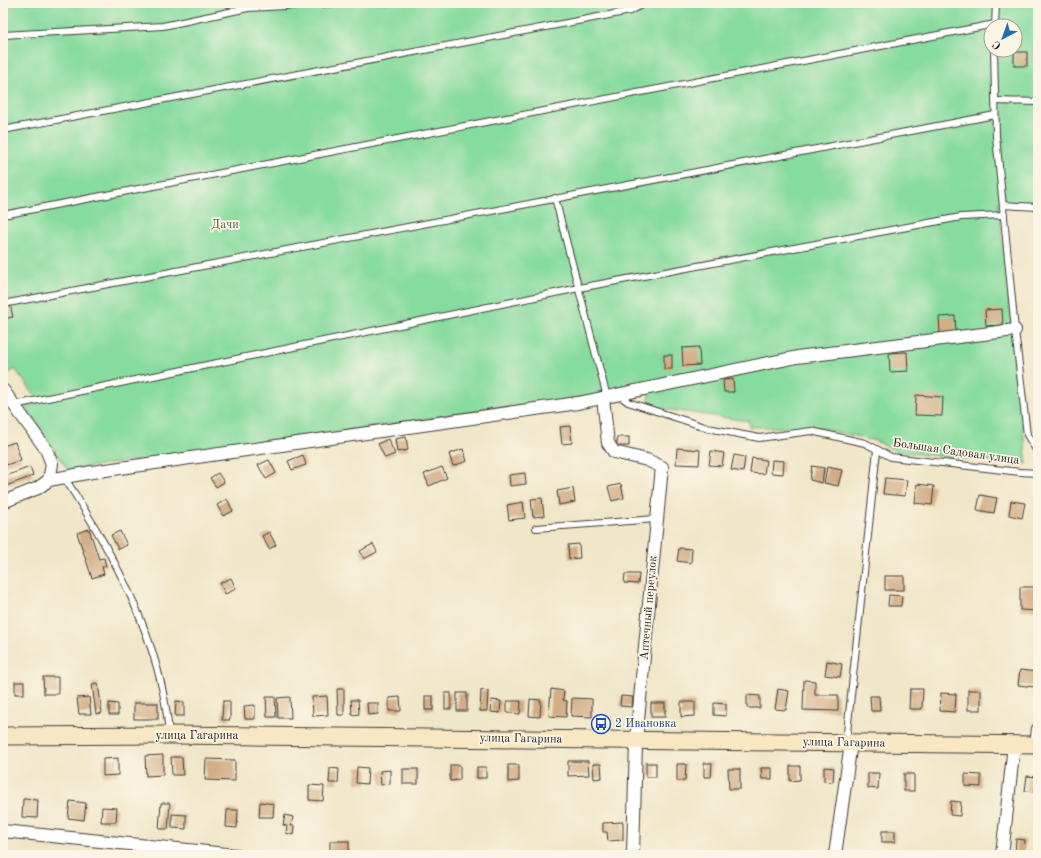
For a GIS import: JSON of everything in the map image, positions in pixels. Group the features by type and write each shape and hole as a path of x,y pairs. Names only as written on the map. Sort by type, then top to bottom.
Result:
{"street":[{"path":"3,502 38,488 49,480 92,472 578,403 797,357 1016,330"},
{"path":"3,390 46,449 52,464 49,480"},
{"name":"Аптечный переулок","path":"609,396 608,444 614,452 647,460 662,467 636,741 633,855"},
{"name":"улица Гагарина","path":"3,736 169,735 1014,745 1037,740"},
{"path":"835,855 848,743"},
{"path":"1002,855 1014,745"},
{"path":"3,831 236,855"}],"lane":[{"path":"3,35 163,26 248,8 336,3"},
{"path":"3,130 630,11 645,3"},
{"path":"995,18 996,3"},
{"path":"3,215 983,27"},
{"path":"994,58 995,115 1027,435 1038,453"},
{"path":"995,101 1038,102"},
{"path":"3,304 995,115"},
{"path":"555,198 609,396"},
{"path":"1004,206 1038,207"},
{"path":"14,405 579,288 961,217 1004,215"},
{"name":"Большая Садовая улица","path":"609,396 708,428 759,438 811,431 865,443 891,457 1038,473"},
{"path":"848,743 877,450"},
{"path":"64,477 95,524 126,587 151,648 167,709 169,735"},
{"path":"536,528 656,519"}],"green space":[{"name":"Дачи","path":"3,3 1038,3 1038,204 998,202 1027,464 898,452 876,441 820,428 749,427 749,421 650,407 648,385 603,394 68,470 25,407 40,402 15,369 3,377"}],"building":[{"path":"1023,52 1027,52 1027,66 1014,66 1014,58 1023,58"},
{"path":"10,304 13,317 3,319 3,306"},
{"path":"1002,309 1003,325 986,326 985,310"},
{"path":"955,316 956,332 940,333 939,317"},
{"path":"699,347 700,365 683,366 682,348"},
{"path":"907,352 908,371 890,372 889,353"},
{"path":"664,355 672,355 672,369 664,369"},
{"path":"733,379 734,392 724,392 723,380"},
{"path":"916,395 943,397 942,416 915,415"},
{"path":"570,426 572,443 562,444 560,427"},
{"path":"406,437 408,450 397,452 395,439"},
{"path":"617,437 629,437 629,446 617,446"},
{"path":"388,439 395,454 385,458 378,444"},
{"path":"15,442 21,460 3,466 3,446"},
{"path":"677,448 700,450 699,465 676,464"},
{"path":"463,449 467,461 453,466 449,454"},
{"path":"711,451 724,453 722,466 709,465"},
{"path":"303,455 306,465 292,470 288,461"},
{"path":"734,455 745,457 743,472 731,470"},
{"path":"752,458 766,460 764,474 750,473"},
{"path":"269,460 276,473 266,479 258,465"},
{"path":"772,460 784,461 783,474 771,473"},
{"path":"812,466 824,468 822,483 810,480"},
{"path":"30,467 33,476 3,487 3,477"},
{"path":"442,467 447,478 429,486 424,474"},
{"path":"827,467 842,470 838,486 824,483"},
{"path":"218,473 224,482 216,487 210,478"},
{"path":"525,473 526,484 510,486 509,475"},
{"path":"885,478 907,480 905,496 883,494"},
{"path":"621,484 624,498 612,501 608,487"},
{"path":"917,484 934,486 932,505 915,503"},
{"path":"573,488 575,502 559,505 557,491"},
{"path":"980,495 997,498 994,513 977,510"},
{"path":"542,498 544,516 533,517 531,499"},
{"path":"227,499 233,511 223,516 217,505"},
{"path":"1011,501 1025,503 1022,518 1009,515"},
{"path":"523,502 525,518 509,520 507,505"},
{"path":"89,529 99,559 104,558 106,566 102,567 104,574 92,578 77,533"},
{"path":"120,531 127,545 118,549 111,535"},
{"path":"269,532 276,545 269,549 262,536"},
{"path":"373,544 377,552 364,559 360,551"},
{"path":"579,544 580,558 569,559 568,545"},
{"path":"679,548 692,549 691,563 677,561"},
{"path":"625,574 639,574 638,584 624,583"},
{"path":"885,576 904,576 904,590 885,590"},
{"path":"231,578 236,589 225,594 220,583"},
{"path":"1020,587 1038,587 1038,611 1020,610"},
{"path":"889,595 902,596 901,606 888,606"},
{"path":"827,661 842,664 840,677 825,675"},
{"path":"1020,670 1037,672 1035,687 1018,685"},
{"path":"43,677 58,677 58,694 44,694"},
{"path":"804,680 815,681 815,695 838,695 838,711 803,710"},
{"path":"15,682 24,682 24,694 15,694"},
{"path":"98,683 102,713 96,714 92,684"},
{"path":"337,689 344,689 344,715 338,715"},
{"path":"551,689 564,691 563,700 567,701 566,717 549,716"},
{"path":"778,689 789,691 786,710 775,709"},
{"path":"910,689 923,689 922,709 909,709"},
{"path":"481,690 488,691 487,711 480,711"},
{"path":"968,690 981,690 981,710 968,710"},
{"path":"445,693 451,693 451,709 445,709"},
{"path":"457,693 467,693 467,711 457,711"},
{"path":"941,693 956,694 955,712 940,711"},
{"path":"747,695 760,696 760,708 747,708"},
{"path":"327,696 328,715 313,716 312,697"},
{"path":"425,696 433,696 433,710 425,710"},
{"path":"621,696 633,697 632,707 620,706"},
{"path":"870,696 879,696 880,711 871,711"},
{"path":"89,697 91,714 79,714 77,698"},
{"path":"266,697 275,697 276,717 267,717"},
{"path":"290,697 291,718 278,718 277,698"},
{"path":"400,697 401,711 389,711 389,698"},
{"path":"572,698 592,699 592,717 571,716"},
{"path":"530,699 541,700 540,717 529,716"},
{"path":"351,700 358,700 359,714 352,715"},
{"path":"492,700 501,701 500,713 491,712"},
{"path":"176,701 184,702 184,716 175,716"},
{"path":"223,701 230,701 230,720 222,720"},
{"path":"507,701 521,701 520,714 507,713"},
{"path":"681,702 695,702 695,716 681,717"},
{"path":"109,703 118,704 118,715 109,715"},
{"path":"134,703 158,703 158,719 134,719"},
{"path":"367,703 378,703 378,714 368,715"},
{"path":"651,703 665,703 665,717 651,717"},
{"path":"714,703 726,704 726,716 714,715"},
{"path":"255,705 255,719 245,719 244,706"},
{"path":"163,755 163,775 146,776 145,756"},
{"path":"171,757 182,757 183,775 172,775"},
{"path":"118,758 118,775 103,776 103,759"},
{"path":"206,759 235,760 235,781 205,780"},
{"path":"568,761 588,761 589,775 568,776"},
{"path":"646,763 656,763 656,777 646,777"},
{"path":"704,763 712,763 711,777 704,777"},
{"path":"593,764 601,764 602,778 594,779"},
{"path":"677,764 686,764 685,781 677,781"},
{"path":"450,765 460,765 460,780 450,781"},
{"path":"508,765 519,765 519,781 508,782"},
{"path":"790,766 800,766 800,780 790,781"},
{"path":"357,767 368,768 367,784 356,783"},
{"path":"477,767 486,767 486,778 477,778"},
{"path":"824,767 834,768 833,782 824,781"},
{"path":"330,768 339,769 338,783 329,783"},
{"path":"761,768 772,768 772,779 762,779"},
{"path":"403,769 418,769 418,784 403,784"},
{"path":"728,769 740,769 740,789 729,789"},
{"path":"390,770 390,784 381,785 380,771"},
{"path":"868,773 879,773 878,789 868,788"},
{"path":"904,774 914,774 914,791 904,791"},
{"path":"965,774 981,775 981,787 965,786"},
{"path":"1027,776 1036,777 1035,792 1025,791"},
{"path":"309,785 324,786 323,801 309,800"},
{"path":"23,799 38,800 37,818 22,817"},
{"path":"70,801 86,803 84,820 68,818"},
{"path":"951,801 961,802 960,816 950,815"},
{"path":"260,802 274,804 273,817 259,817"},
{"path":"161,803 170,803 168,829 159,829"},
{"path":"102,807 117,808 116,822 101,822"},
{"path":"227,810 238,810 237,828 226,827"},
{"path":"172,814 186,815 186,829 172,828"},
{"path":"285,815 293,817 291,826 294,826 293,835 286,833 287,826 283,825"},
{"path":"623,822 623,840 608,841 607,832 603,832 603,823"},
{"path":"882,831 895,831 895,842 882,842"},
{"path":"1016,839 1025,840 1024,855 1015,855"},
{"path":"330,841 349,841 349,855 330,855"},
{"path":"861,852 891,854 891,855 861,855"}],"place":[{"name":"2 Ивановка","path":"601,724"}]}
